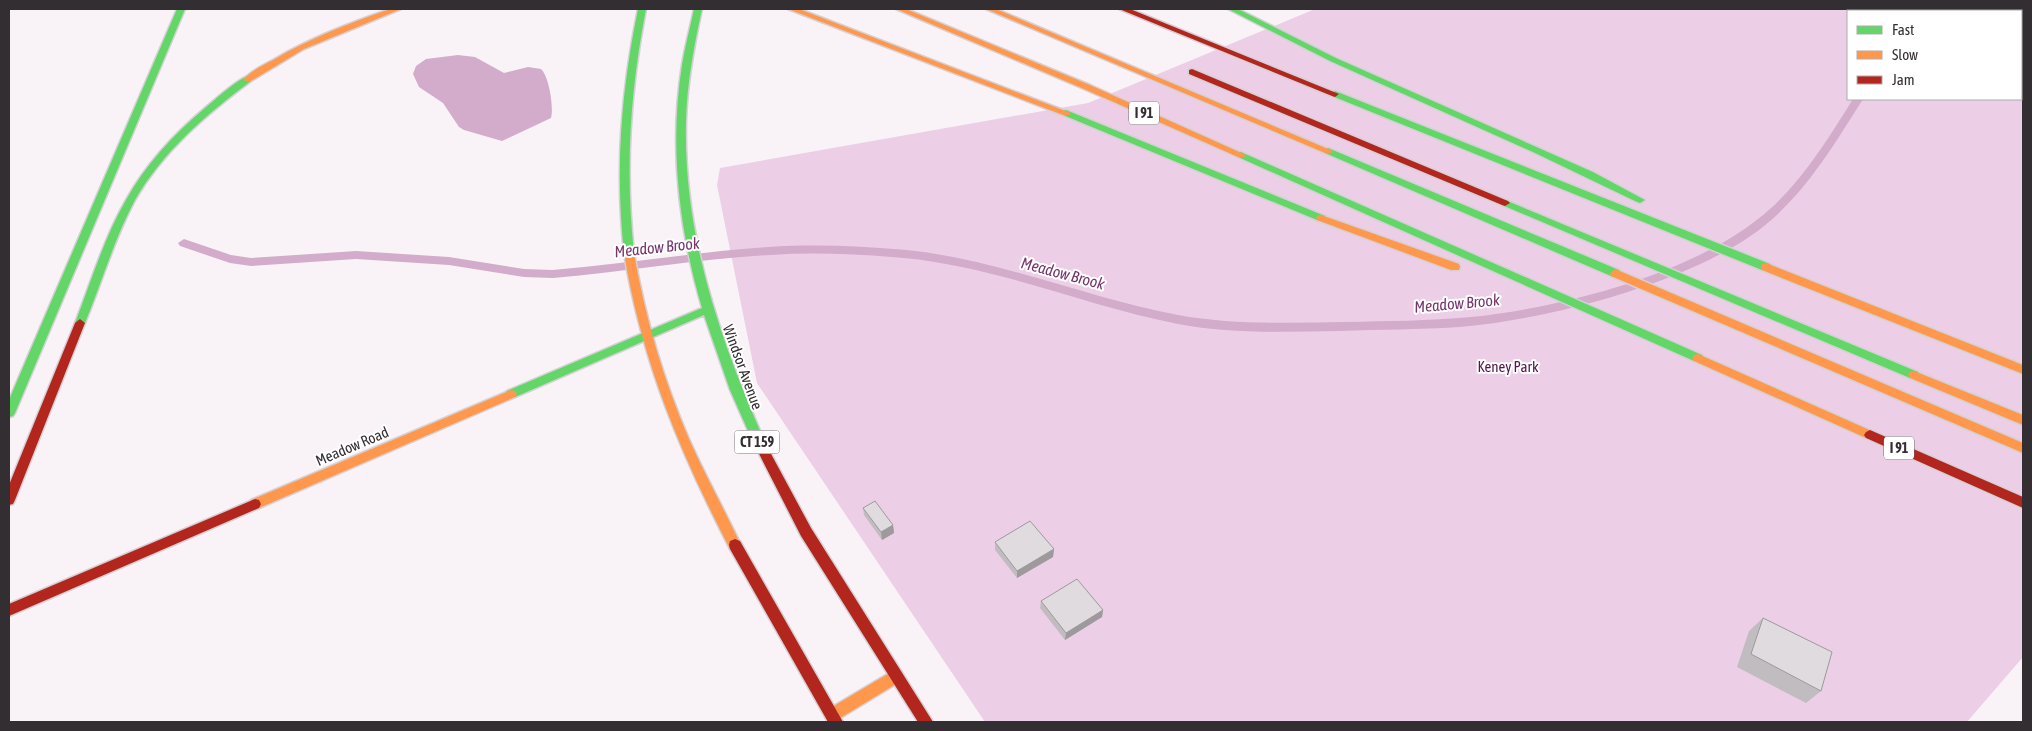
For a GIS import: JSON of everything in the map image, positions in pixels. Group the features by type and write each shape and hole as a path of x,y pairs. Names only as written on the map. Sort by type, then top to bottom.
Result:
{"main road":[{"path":"9,413 181,9"},
{"path":"9,500 125,212 138,188 161,157 198,118 259,72 312,42 397,9"},
{"path":"642,9 630,65 623,122 622,176 629,249 635,284 647,336 676,424 715,507 765,601 834,718 896,676"},
{"name":"Windsor Avenue","path":"698,9 682,78 680,133 683,198 690,244 707,310 728,375 759,448 808,533 926,722"},
{"path":"792,9 1054,108 1347,229 1416,255 1470,271 1536,287"},
{"name":"I 91","path":"900,9 1033,64 2023,503"},
{"path":"990,9 1458,206 2023,448"},
{"path":"1123,9 2023,370"},
{"path":"1232,9 1315,51 1598,177 1658,210 1716,247"},
{"path":"1180,67 2023,420"},
{"name":"Meadow Road","path":"9,610 707,310"}],"green space":[{"name":"Keney Park","path":"1315,9 2023,9 2023,657 1967,722 985,722 757,383 717,185 720,168 1088,103"}],"shaded area":[{"path":"458,55 475,57 504,73 528,67 541,69 550,92 551,118 502,141 459,127 443,103 419,87 413,74 416,66 426,59"}],"building":[{"path":"875,501 893,525 881,532 863,508"},
{"path":"1030,521 1054,549 1017,571 995,542"},
{"path":"1077,579 1103,610 1066,633 1041,601"},
{"path":"1763,618 1832,652 1821,691 1751,654"}],"waterway":[{"name":"Meadow Brook","path":"1926,10 1930,9"},
{"name":"Meadow Brook","path":"184,243 230,259 251,262 356,255 449,261 524,273 553,274 769,251 885,252 956,261 989,268 1116,305 1201,323 1282,327 1458,323 1507,316 1579,301 1653,278 1719,249 1747,233 1764,220 1795,189 1835,136 1857,100"}],"traffic: fast":[{"path":"9,413 181,9"},
{"path":"629,253 624,191 625,130 631,70 642,9"},
{"path":"698,9 686,65 681,121 682,176 689,230 700,284 716,337 736,390 759,442"},
{"path":"1232,9 1384,83 1539,151 1640,200"},
{"path":"80,323 116,229 142,181 168,148 183,133 248,79"},
{"path":"1335,94 1766,267"},
{"path":"1066,113 1321,218"},
{"path":"1328,151 1615,273"},
{"path":"1241,155 1698,358"},
{"path":"1505,203 1914,375"},
{"path":"511,394 707,310"}],"traffic: slow":[{"path":"248,79 301,48 397,9"},
{"path":"792,9 1066,113"},
{"path":"900,9 1087,87 1241,155"},
{"path":"990,9 1328,151"},
{"path":"1321,218 1455,267"},
{"path":"629,253 645,329 669,404 700,475 735,545"},
{"path":"1766,267 2023,370"},
{"path":"1615,273 2023,448"},
{"path":"1698,358 1870,435"},
{"path":"1914,375 2023,420"},
{"path":"255,504 511,394"},
{"path":"832,715 896,676"}],"traffic: jam":[{"path":"1123,9 1335,94"},
{"path":"1192,72 1505,203"},
{"path":"9,500 80,323"},
{"path":"1870,435 2023,503"},
{"path":"759,442 806,532 926,722"},
{"path":"9,610 255,504"},
{"path":"735,545 836,722"}]}
